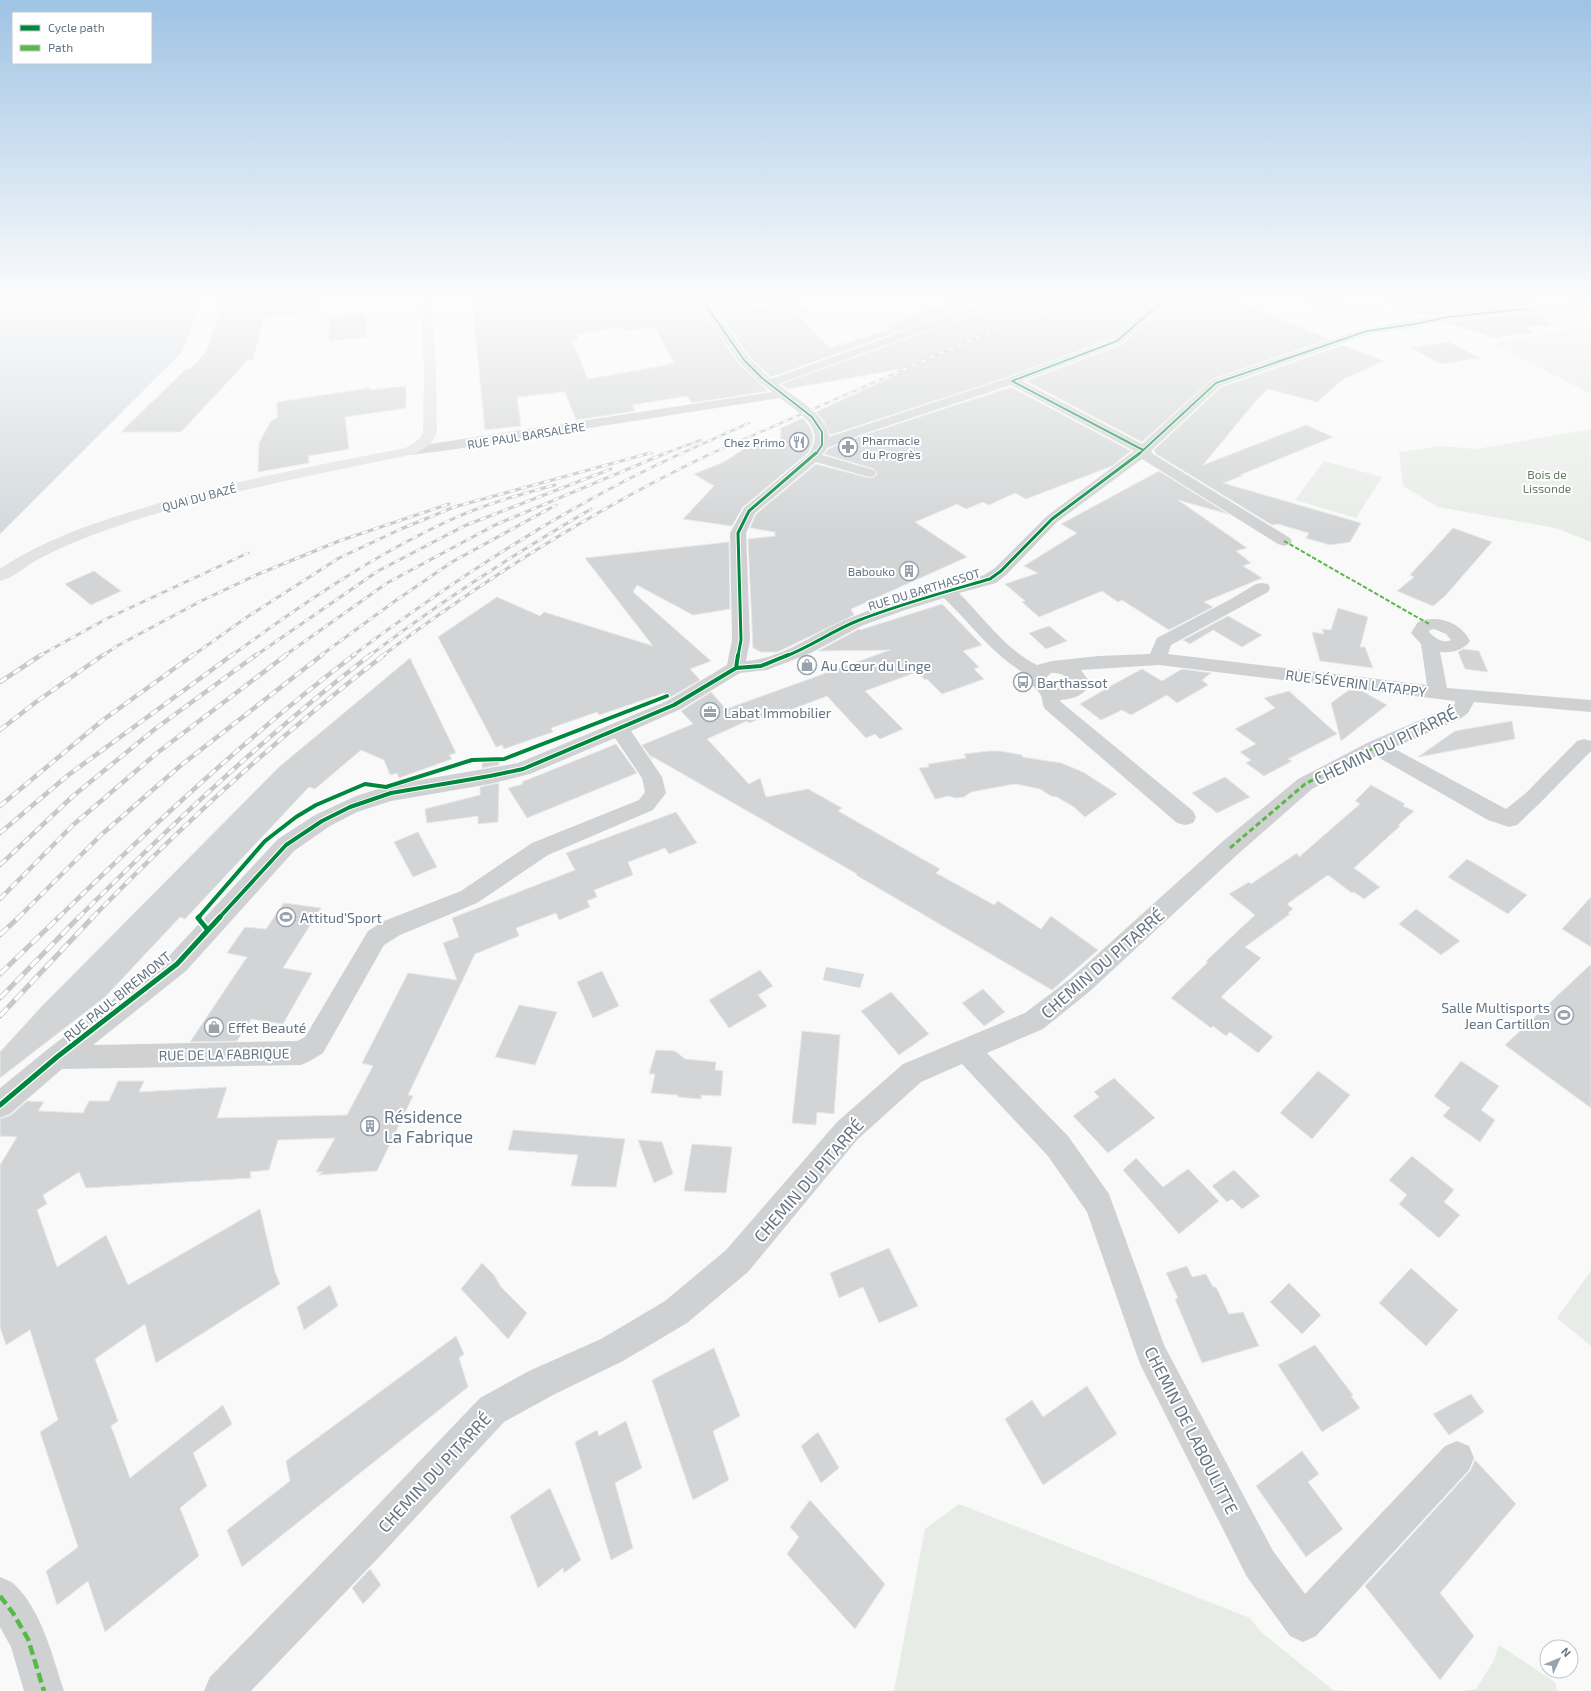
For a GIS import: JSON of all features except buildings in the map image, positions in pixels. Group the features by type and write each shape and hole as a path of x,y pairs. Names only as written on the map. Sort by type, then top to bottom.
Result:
{"main road":[{"path":"410,451 429,437 430,377"},
{"name":"QUAI DU BAZÉ","path":"0,576 30,557 59,542 165,506 208,493 410,451"}],"street":[{"path":"761,377 812,417 822,432 818,451"},
{"path":"770,383 787,377"},
{"path":"736,668 741,640 738,533 749,511 818,451 852,433 1023,377"},
{"name":"RUE DU BARTHASSOT","path":"736,668 761,666 805,649 854,622 899,606 990,579 1001,571 1052,519 1143,450 1216,383 1234,377"},
{"path":"1012,381 1143,450 1148,456 1284,541"},
{"name":"RUE PAUL BARSALÈRE","path":"410,451 784,394"},
{"path":"818,451 869,473"},
{"path":"1159,660 1159,652 1163,642 1262,588"},
{"path":"948,592 1006,653 1025,668 1038,673"},
{"path":"1429,641 1439,693"},
{"name":"RUE SÉVERIN LATAPPY","path":"1059,667 1099,662 1159,660 1439,693 1591,706"},
{"name":"RUE SÉVERIN LATAPPY","path":"1079,687 1122,662"},
{"path":"1059,667 1069,669 1080,681 1079,687 1070,693 1056,693 1049,691 1039,683 1037,678 1038,673 1046,668 1059,667"},
{"name":"RUE PAUL BIREMONT","path":"0,1105 57,1057 176,964 286,845 306,829 364,802 390,793 503,774 523,769 674,705 736,668"},
{"path":"1049,691 1052,705 1185,817"},
{"name":"CHEMIN DU PITARRÉ","path":"224,1691 367,1543 492,1410 541,1383 612,1350 676,1312 737,1261 847,1131 912,1073 1034,1022 1080,985 1230,848 1305,784 1376,747 1462,710 1465,702 1464,695"},
{"name":"RUE DE LA FABRIQUE","path":"57,1057 301,1053 314,1045 376,938 392,928 469,897 540,849 646,805 656,793 652,777 619,729"},
{"path":"1376,747 1496,814 1509,819 1533,798 1584,746"},
{"name":"CHEMIN DE LABOULITTE","path":"966,1050 1058,1146 1099,1204 1151,1353 1260,1564 1303,1623 1457,1458"},
{"path":"0,1596 13,1613 28,1638 44,1691"}],"green space":[{"path":"1558,377 1591,377 1591,394"},
{"name":"Bois de Lissonde","path":"1591,429 1591,542 1556,528 1438,507 1403,486 1399,452 1441,446 1476,449"},
{"path":"1324,461 1382,477 1356,518 1295,500"},
{"path":"1591,1271 1591,1346 1557,1318"},
{"path":"959,1504 1250,1618 1262,1633 1333,1690 1348,1691 894,1691 925,1529"},
{"path":"1499,1645 1539,1671 1539,1679 1550,1679 1555,1682 1557,1691 1462,1691 1476,1689 1493,1662"}],"shaded area":[{"path":"0,377 157,377 0,534"},
{"path":"826,967 864,974 860,988 823,980"}],"railway":[{"path":"710,454 886,377"},
{"path":"680,454 749,423"},
{"path":"663,454 701,440"},
{"path":"192,656 247,617 339,558 401,529 454,507 650,453"},
{"path":"647,454 652,453"},
{"path":"284,656 387,583 495,525 666,453"},
{"path":"352,656 430,599 511,546 595,497 682,453"},
{"path":"382,656 461,599 542,546 626,497 710,454"},
{"path":"255,656 378,571 464,526 611,469"},
{"path":"231,656 340,580 427,531 481,507 555,485"},
{"path":"102,656 117,646 201,601 256,575 339,541 449,504"},
{"path":"320,656 395,601 452,562 556,505"},
{"path":"369,656 478,579 591,509"},
{"path":"39,656 108,618 248,553"},
{"path":"0,682 41,655"},
{"path":"0,730 36,702 103,655"},
{"path":"0,806 103,720 193,655"},
{"path":"0,833 67,776 232,655"},
{"path":"0,865 73,796 155,729 256,655"},
{"path":"0,899 73,825 157,753 286,655"},
{"path":"19,917 101,835 180,766 322,655"},
{"path":"58,918 165,815 239,749 315,685 354,655"},
{"path":"79,917 148,849 256,749 331,685 370,655"},
{"path":"92,918 161,848 233,781 345,685 384,655"},
{"path":"0,935 19,917"},
{"path":"0,974 59,917"},
{"path":"0,998 79,917"},
{"path":"0,1016 93,917"}],"marked path":[{"path":"1284,541 1429,624"},
{"path":"1230,848 1305,784 1376,747"},
{"path":"0,1596 13,1613 28,1639 44,1691"}],"cycle path":[{"path":"736,668 741,640 738,533 749,511 814,457 822,445 822,432 812,417 761,377"},
{"path":"1012,381 1023,377"},
{"path":"0,1105 57,1057 177,964 286,845 310,828 336,813 363,801 391,793 523,769 674,705 736,668 761,666 805,649 855,622 899,606 990,579 1001,571 1052,519 1137,456 1216,383 1234,377"},
{"path":"1012,381 1143,450"},
{"path":"207,929 198,918 265,841 296,817 316,805 365,784 386,787 472,760 504,759 667,696"}],"place":[{"name":"Chez Primo","path":"799,442"},
{"name":"Pharmacie du Progrès","path":"848,447"},
{"name":"Babouko","path":"909,571"},
{"name":"Au Cœur du Linge","path":"807,665"},
{"name":"Barthassot","path":"1023,682"},
{"name":"Labat Immobilier","path":"710,712"},
{"name":"Attitud'Sport","path":"286,917"},
{"name":"Salle Multisports Jean Cartillon","path":"1564,1015"},
{"name":"Effet Beauté","path":"214,1027"},
{"name":"Résidence La Fabrique","path":"370,1126"}]}
